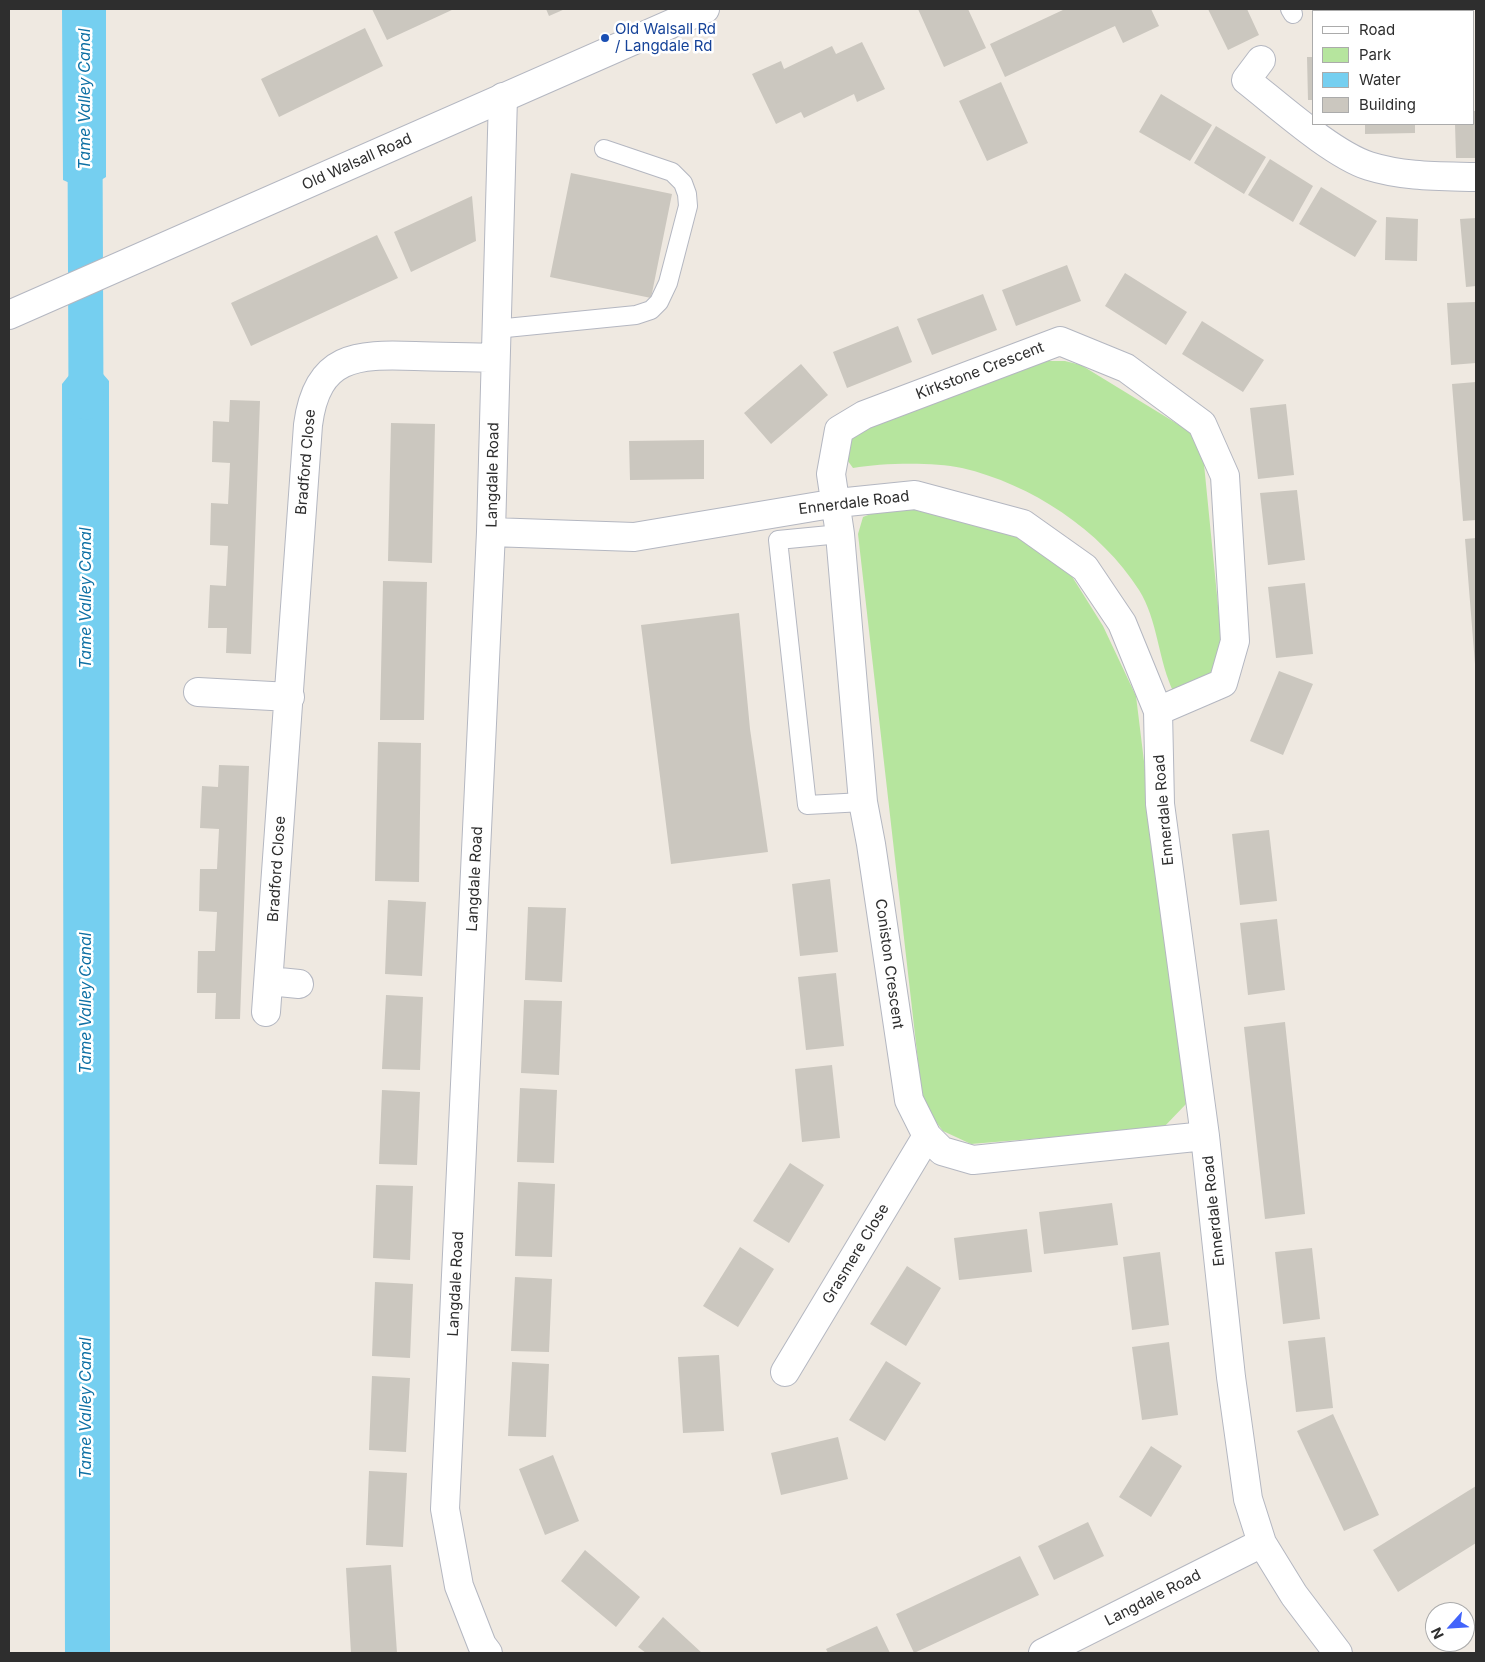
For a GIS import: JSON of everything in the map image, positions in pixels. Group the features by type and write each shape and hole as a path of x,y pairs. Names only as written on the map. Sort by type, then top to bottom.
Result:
{"street":[{"name":"Old Walsall Road","path":"9,315 705,9"},
{"path":"1261,60 1246,80 1333,147 1368,166 1409,176 1476,178"},
{"name":"Langdale Road","path":"488,1653 482,1645 459,1586 445,1509 491,532 503,97"},
{"name":"Kirkstone Crescent","path":"837,503 831,474 839,430 864,415 1060,341 1126,368 1202,424 1225,476 1236,641 1223,683 1158,711"},
{"name":"Bradford Close","path":"266,1012 290,698 308,425 316,390 325,377 340,364 361,356 495,358"},
{"name":"Ennerdale Road","path":"491,532 634,537 837,503 915,495 1023,524 1085,568 1122,623 1158,711 1160,804 1206,1136 1231,1377 1248,1499 1262,1543 1294,1595 1338,1653"},
{"name":"Coniston Crescent","path":"837,503 863,802 909,1100 927,1136 942,1150 973,1160 1206,1136"},
{"path":"198,692 290,698"},
{"path":"269,981 299,984"},
{"name":"Grasmere Close","path":"785,1372 927,1136"},
{"name":"Langdale Road","path":"1043,1653 1262,1543"}],"lane":[{"path":"496,329 636,315 651,310 658,302 668,283 688,206 683,183 672,172 604,149"},
{"path":"840,534 778,540 807,805 863,802"}],"green space":[{"path":"1045,361 1065,361 1081,365 1189,431 1203,454 1222,646 1217,673 1174,693 1164,668 1150,614 1139,590 1105,548 1062,512 1038,498 988,475 962,468 908,464 853,468 845,457 848,441 859,428"},
{"path":"905,507 1009,532 1068,570 1103,626 1136,696 1186,1104 1163,1128 971,1144 943,1131 923,1105 858,534 863,517 876,512"}],"water":[{"name":"Tame Valley Canal","path":"62,9 106,9 106,177 85,190 63,180"},
{"name":"Tame Valley Canal","path":"86,354 109,381 110,1653 65,1653 62,384"}],"building":[{"path":"372,9 454,9 387,40"},
{"path":"546,9 565,9 549,16"},
{"path":"918,9 968,9 986,48 944,67"},
{"path":"1065,9 1151,9 1159,26 1123,43 1115,26 1005,77 990,44"},
{"path":"1208,9 1247,9 1259,35 1228,50"},
{"path":"1393,9 1434,9 1434,10"},
{"path":"365,28 383,66 279,117 261,79"},
{"path":"862,42 885,89 857,102 854,94 804,118 801,112 776,124 752,74 781,61 784,69 832,46 836,54"},
{"path":"1307,57 1312,57 1312,100 1308,100"},
{"path":"1001,82 1028,143 987,161 959,101"},
{"path":"1161,94 1212,125 1190,161 1139,132"},
{"path":"1476,111 1476,158 1456,158 1455,125 1475,125"},
{"path":"1365,125 1415,125 1415,133 1365,134"},
{"path":"1216,126 1266,157 1244,194 1194,163"},
{"path":"1270,159 1313,186 1293,222 1248,195"},
{"path":"571,173 672,194 651,298 550,277"},
{"path":"1321,187 1377,221 1355,257 1299,224"},
{"path":"472,196 476,241 411,272 394,232"},
{"path":"1386,217 1418,219 1417,261 1385,260"},
{"path":"1476,218 1476,286 1466,287 1460,219"},
{"path":"377,235 398,278 251,346 231,303"},
{"path":"1067,265 1081,301 1016,326 1002,290"},
{"path":"1125,273 1187,312 1166,345 1105,306"},
{"path":"983,294 997,330 932,355 917,319"},
{"path":"1476,302 1476,363 1451,365 1447,303"},
{"path":"1202,321 1264,360 1243,392 1182,354"},
{"path":"898,326 912,362 847,388 833,352"},
{"path":"801,364 828,395 771,444 744,413"},
{"path":"1476,382 1476,520 1463,521 1452,384"},
{"path":"230,400 260,401 251,654 226,653 227,628 208,628 210,585 226,586 228,546 210,545 211,503 228,504 230,463 212,462 213,421 229,422"},
{"path":"1286,404 1294,475 1258,479 1250,408"},
{"path":"391,423 435,424 432,563 388,561"},
{"path":"704,440 704,479 630,480 629,441"},
{"path":"1297,490 1305,560 1268,565 1260,493"},
{"path":"1476,538 1476,664 1475,664 1465,539"},
{"path":"383,581 427,582 424,720 380,720"},
{"path":"1305,583 1313,654 1276,658 1268,587"},
{"path":"739,613 750,729 768,852 671,864 641,625"},
{"path":"1279,671 1313,684 1283,755 1250,741"},
{"path":"378,742 421,743 419,882 375,881"},
{"path":"219,765 249,766 240,1019 215,1019 216,993 197,993 198,951 215,951 217,912 199,911 200,869 217,869 219,829 200,828 202,786 218,787"},
{"path":"1269,830 1277,901 1240,905 1232,834"},
{"path":"830,879 838,952 800,956 792,884"},
{"path":"388,900 426,902 422,976 385,974"},
{"path":"528,907 566,908 562,982 525,980"},
{"path":"1277,919 1285,990 1248,995 1240,923"},
{"path":"836,973 844,1046 806,1050 798,977"},
{"path":"386,995 423,997 420,1070 382,1069"},
{"path":"524,1000 562,1001 559,1075 521,1073"},
{"path":"1285,1022 1305,1214 1265,1219 1244,1027"},
{"path":"832,1065 840,1138 802,1142 795,1069"},
{"path":"520,1088 557,1090 554,1163 517,1162"},
{"path":"382,1090 420,1092 417,1165 379,1164"},
{"path":"790,1163 824,1185 789,1243 753,1221"},
{"path":"518,1182 555,1184 552,1257 515,1256"},
{"path":"376,1185 413,1186 410,1260 373,1258"},
{"path":"1112,1203 1118,1245 1044,1254 1039,1212"},
{"path":"1027,1229 1032,1272 959,1280 954,1238"},
{"path":"740,1247 774,1269 738,1327 703,1306"},
{"path":"1312,1248 1320,1319 1283,1324 1275,1252"},
{"path":"1160,1252 1169,1325 1132,1330 1123,1257"},
{"path":"907,1266 941,1288 906,1346 870,1324"},
{"path":"515,1277 552,1279 549,1352 511,1351"},
{"path":"375,1282 413,1284 410,1358 372,1356"},
{"path":"1325,1337 1333,1408 1296,1412 1288,1341"},
{"path":"1169,1342 1178,1415 1142,1420 1132,1347"},
{"path":"719,1355 724,1431 683,1433 678,1357"},
{"path":"886,1361 921,1383 885,1441 849,1420"},
{"path":"512,1362 549,1364 546,1437 508,1436"},
{"path":"372,1376 410,1378 406,1452 369,1450"},
{"path":"1333,1414 1379,1515 1344,1531 1297,1431"},
{"path":"838,1437 848,1479 781,1495 771,1453"},
{"path":"1151,1446 1182,1466 1151,1517 1119,1497"},
{"path":"553,1455 579,1521 545,1535 519,1469"},
{"path":"369,1471 407,1473 403,1547 366,1545"},
{"path":"1476,1486 1476,1543 1398,1592 1373,1550"},
{"path":"1088,1522 1104,1556 1054,1580 1038,1546"},
{"path":"585,1550 640,1597 616,1627 561,1581"},
{"path":"1020,1556 1039,1595 914,1653 896,1614"},
{"path":"391,1565 397,1653 351,1653 346,1568"},
{"path":"663,1617 702,1653 646,1653 638,1647"},
{"path":"877,1626 890,1653 828,1653 826,1649"}],"waterway":[{"name":"Tame Valley Canal","path":"85,142 86,402"}],"place":[{"name":"Old Walsall Rd / Langdale Rd","path":"605,38"}]}
